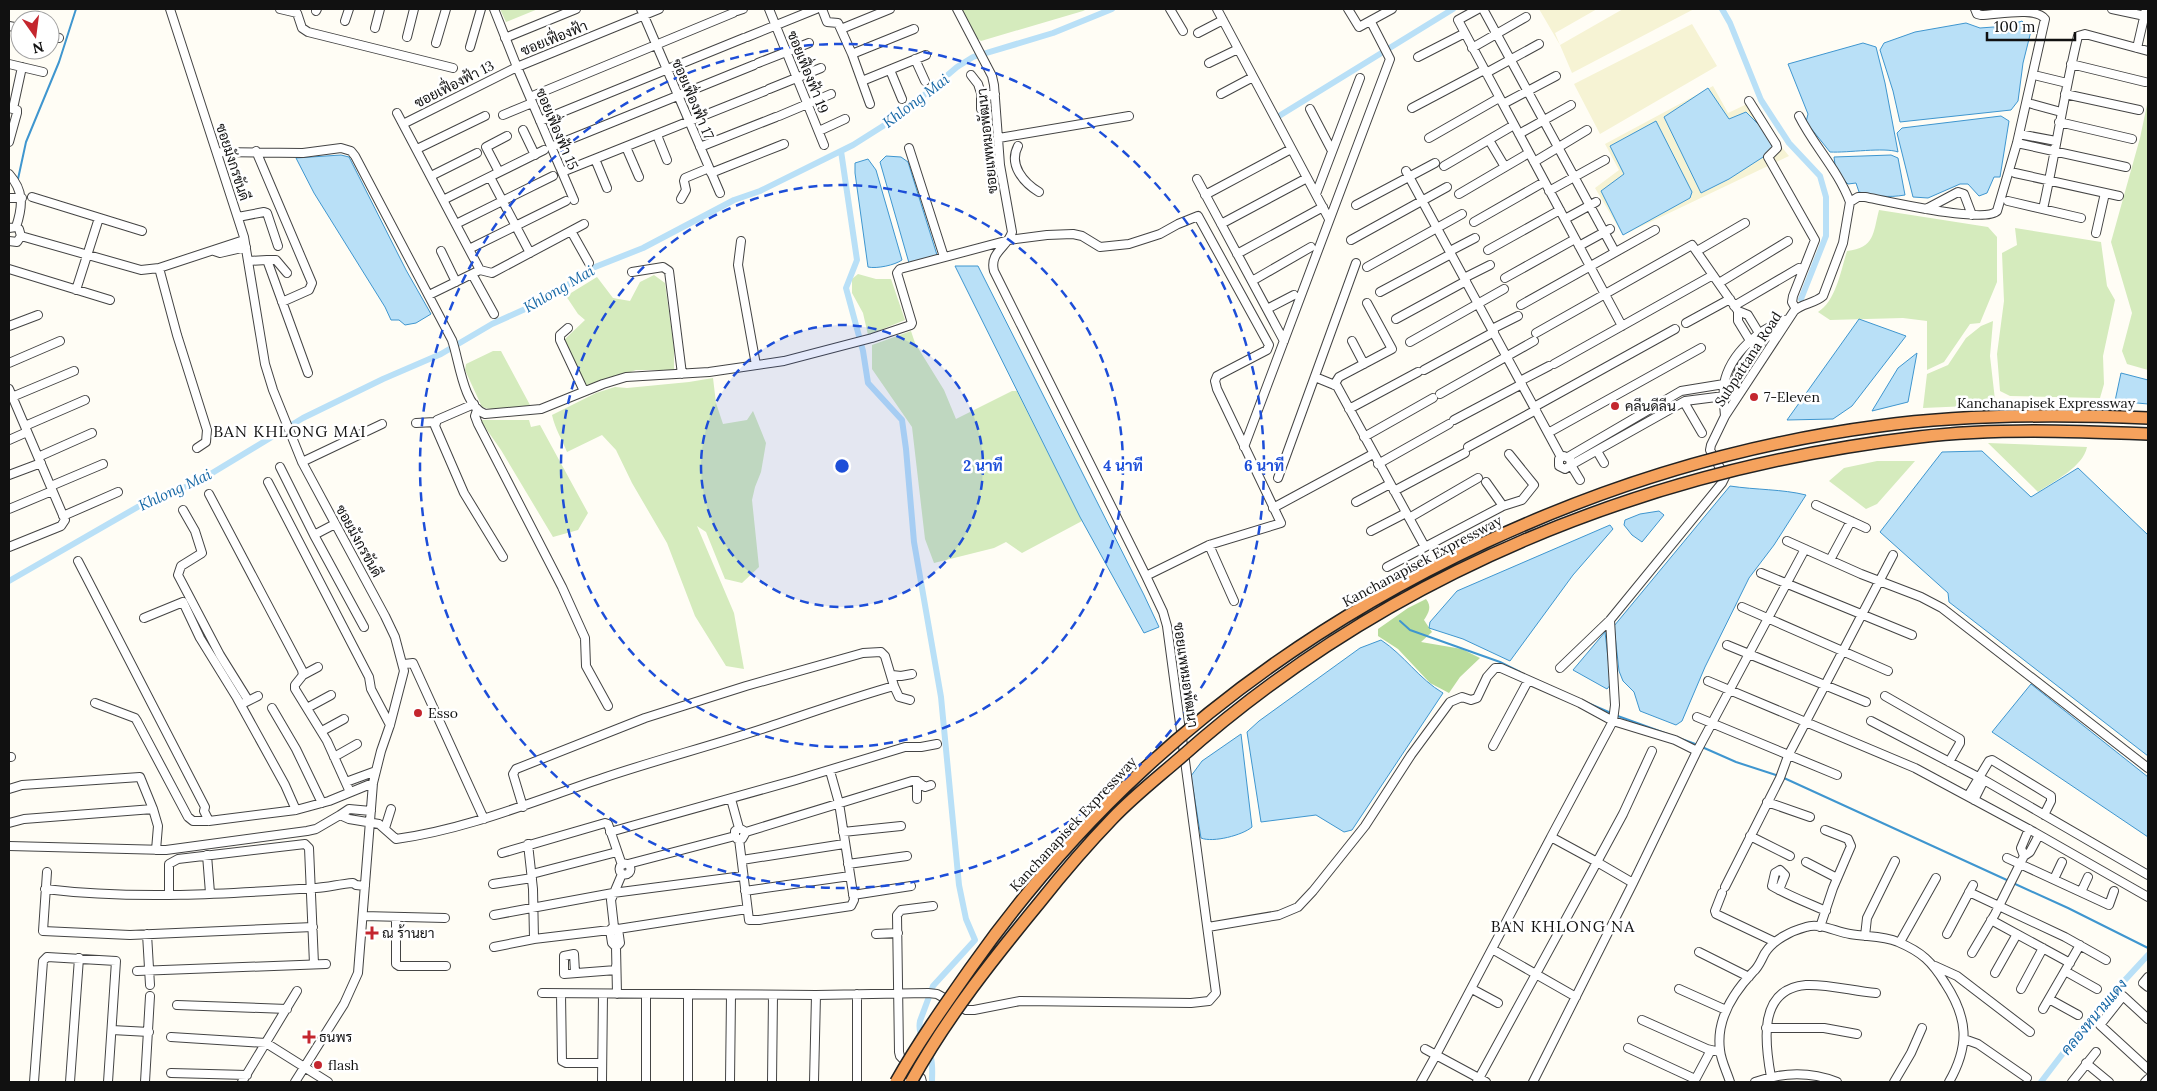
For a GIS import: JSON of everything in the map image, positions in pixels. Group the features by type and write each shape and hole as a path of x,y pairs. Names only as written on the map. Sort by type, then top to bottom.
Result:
{"highway":[{"name":"Kanchanapisek Expressway","path":"896,1082 927,1030 997,932 1067,849 1143,770 1231,696 1288,654 1372,602 1474,547 1572,504 1649,478 1770,446 1822,435 1874,426 1969,416 2056,415 2148,418"},
{"name":"Kanchanapisek Expressway","path":"911,1082 940,1034 999,951 1073,861 1115,816 1236,709 1339,638 1422,590 1527,538 1592,514 1704,477 1771,461 1923,436 2027,431 2148,434"}],"street":[{"name":"ซอยมังกรขันดี","path":"170,9 238,217 249,262 265,364 284,422 302,462 386,616 404,664 401,684 374,783 369,821 358,973 353,989 295,1082"},
{"path":"280,9 297,14 302,28 308,32 453,68"},
{"path":"345,21 349,9"},
{"path":"375,28 380,9"},
{"path":"407,37 414,9"},
{"path":"436,43 446,9"},
{"path":"470,47 481,9"},
{"name":"ซอยเฟื่องฟ้า","path":"494,9 517,67 642,12 659,9"},
{"path":"505,38 576,9"},
{"name":"ซอยเฟื่องฟ้า 19","path":"769,9 824,146"},
{"path":"540,121 816,9"},
{"path":"822,9 827,22 837,22 841,29 870,104"},
{"path":"841,29 890,9"},
{"name":"ซอยแพหมอพัฒนา","path":"898,994 937,994 966,1010 974,1010 1020,1001 1191,1003 1209,1001 1216,993 1167,626 1163,612 1146,576 996,277 992,265 994,257 1009,240 1012,232 1000,165 996,94 992,76 957,9"},
{"path":"1171,9 1183,31"},
{"path":"1217,9 1329,219"},
{"path":"1348,9 1359,27 1392,9"},
{"path":"1478,9 1458,20 1622,326"},
{"path":"1483,9 1574,177 1593,204 1615,252"},
{"path":"1799,116 1836,172 1850,202 1858,197 1866,197 1926,209 1972,215 1988,216 1997,211 2017,142 2045,22 2040,14 2022,11 1981,15 1977,14 1975,9"},
{"path":"2112,9 2146,12 2137,48"},
{"path":"503,115 531,100 737,11"},
{"name":"ซอยเฟื่องฟ้า 17","path":"642,12 720,193"},
{"path":"1472,48 1526,17"},
{"path":"1198,33 1223,20"},
{"path":"1244,447 1390,58 1371,22"},
{"path":"852,54 914,29"},
{"path":"1418,57 1464,33"},
{"path":"2043,209 2064,94 2078,36 2081,34 2148,50"},
{"path":"443,200 548,148 809,43"},
{"path":"1412,108 1511,60 1539,44"},
{"path":"1209,63 1238,48"},
{"path":"862,81 926,55"},
{"path":"915,59 925,81"},
{"path":"9,64 43,72"},
{"path":"2071,64 2145,82"},
{"path":"9,142 17,113 11,106 22,67"},
{"name":"ซอยเฟื่องฟ้า 15","path":"516,226 570,201 562,172 548,148 540,121 517,67"},
{"name":"ซอยเฟื่องฟ้า 13","path":"403,124 517,67"},
{"path":"562,172 821,68"},
{"path":"890,70 902,99"},
{"path":"971,75 981,89 982,110"},
{"path":"1430,138 1501,101 1556,76"},
{"path":"2038,76 2067,83"},
{"path":"1221,94 1253,77"},
{"path":"1316,194 1360,78"},
{"path":"700,147 831,94"},
{"path":"982,96 996,94"},
{"path":"2064,94 2139,110"},
{"path":"1749,101 1776,144 1777,148 1768,157 1815,240 1793,296 1792,302 1796,309"},
{"path":"2032,104 2061,112"},
{"path":"1519,134 1572,105"},
{"path":"1310,109 1332,151"},
{"path":"397,113 480,270"},
{"path":"416,149 485,116"},
{"path":"999,138 1130,116"},
{"path":"819,131 845,120"},
{"path":"2059,122 2132,139"},
{"path":"1444,166 1514,125"},
{"path":"523,130 535,155"},
{"path":"1534,162 1587,130"},
{"path":"2019,134 2056,141"},
{"path":"657,135 667,160"},
{"path":"500,172 486,147 507,136"},
{"path":"1489,140 1505,167"},
{"path":"2017,142 2126,167"},
{"path":"680,199 686,190 685,178 784,144"},
{"path":"626,147 639,177"},
{"path":"217,152 303,153 341,148 351,151 452,340 457,354 459,372 476,407 485,414 536,410 626,377 682,374 756,365 806,356 859,342 911,325 898,270 1009,240 1072,234 1088,239 1092,244 1100,247 1122,245 1141,241 1198,216 1270,345 1268,350 1217,376 1215,381 1244,447 1281,523 1209,546 1146,576"},
{"path":"909,148 944,257"},
{"path":"999,150 1017,148 1015,158 1022,179 1028,186 1039,192"},
{"path":"1206,195 1292,148"},
{"path":"256,151 312,283 312,287 309,290 282,302"},
{"path":"431,176 477,153"},
{"path":"1459,194 1529,154"},
{"path":"595,159 607,188"},
{"path":"1550,191 1605,160"},
{"path":"1356,205 1408,174 1435,163"},
{"path":"2014,173 2119,196"},
{"path":"9,174 18,187 22,198 20,216 12,227 19,229 21,236 17,242 9,244"},
{"path":"1408,174 1548,433 1564,457 1570,459 1571,465 1580,480"},
{"path":"456,224 553,176"},
{"path":"490,177 530,253"},
{"path":"1221,224 1307,178"},
{"path":"1197,179 1284,341"},
{"path":"1474,222 1544,182"},
{"path":"1351,240 1447,187"},
{"path":"1926,209 1958,192 1964,194 1972,215"},
{"path":"2096,233 2105,193"},
{"path":"32,197 142,231"},
{"path":"9,198 22,198"},
{"path":"2008,201 2081,218"},
{"name":"Subpattana Road","path":"1610,620 1722,483 1725,477 1710,450 1711,445 1725,416 1788,319 1799,306 1818,301 1822,296 1842,243 1850,202"},
{"path":"1565,219 1593,204"},
{"path":"1237,254 1323,207"},
{"path":"1488,250 1560,210"},
{"path":"238,217 264,212 268,213 278,246"},
{"path":"1367,267 1462,214"},
{"path":"76,290 98,218"},
{"path":"1697,252 1745,223"},
{"path":"429,295 480,270 492,273 584,224"},
{"path":"469,249 516,226"},
{"path":"1521,305 1654,230"},
{"path":"571,231 589,263"},
{"path":"1505,278 1577,243 1607,231"},
{"path":"21,236 142,270 159,268 214,251 220,254 245,243"},
{"path":"1380,292 1475,238"},
{"path":"741,241 738,265 756,365"},
{"path":"1719,283 1788,241"},
{"path":"1364,437 1506,356 1605,294 1692,245 1734,305 1738,321 1753,344"},
{"path":"1252,281 1311,247"},
{"path":"441,251 456,282"},
{"path":"267,260 308,373"},
{"path":"249,262 276,260 287,273"},
{"path":"1278,478 1356,263"},
{"path":"1396,319 1490,265"},
{"path":"632,272 663,267 669,271 682,374"},
{"path":"159,268 177,335 207,430 206,442 197,448"},
{"path":"1686,324 1734,305 1799,268"},
{"path":"9,269 110,300"},
{"path":"472,274 494,314"},
{"path":"1378,464 1713,275"},
{"path":"1410,342 1504,289"},
{"path":"1267,309 1294,295"},
{"path":"1334,385 1339,377 1392,349 1367,303"},
{"path":"1734,305 1748,314 1761,337"},
{"path":"9,326 38,315"},
{"path":"1349,409 1518,316"},
{"path":"1732,405 1724,384 1731,365 1779,322 1788,319"},
{"path":"568,328 560,335 560,340 584,391"},
{"path":"1761,337 1782,328"},
{"path":"1356,502 1392,488 1466,450 1675,329"},
{"path":"9,363 60,341"},
{"path":"1352,342 1364,364"},
{"path":"1725,416 1728,395 1753,344"},
{"path":"1548,433 1701,348"},
{"path":"9,547 64,524 63,516 11,397 74,371"},
{"path":"1315,377 1337,386 1425,547"},
{"path":"1728,395 1685,401 1565,469 1559,466 1559,459 1681,391 1724,384 1734,385"},
{"path":"1681,391 1702,433"},
{"path":"9,440 26,429 85,400"},
{"path":"416,423 435,422 476,407"},
{"path":"476,407 475,416 478,424 524,510 584,635 586,666 608,706"},
{"path":"1642,414 1648,422"},
{"path":"435,422 459,483 503,557"},
{"path":"302,462 382,424"},
{"path":"9,475 92,433"},
{"path":"1605,435 1611,443"},
{"path":"1597,450 1604,463"},
{"path":"1273,508 1373,454"},
{"path":"1387,567 1503,506 1522,500 1534,485 1509,454"},
{"path":"9,508 103,464"},
{"path":"280,467 314,535 364,627"},
{"path":"1371,532 1482,480 1503,506"},
{"path":"268,482 369,677 371,689 390,725"},
{"path":"63,516 118,492"},
{"path":"209,494 303,675"},
{"path":"1816,505 1866,528"},
{"path":"183,510 196,530 202,553 180,566 178,575 220,655 248,700"},
{"path":"1830,560 1851,521"},
{"path":"314,535 335,524"},
{"path":"1787,541 1942,608 2148,768"},
{"path":"1209,546 1234,601"},
{"path":"1533,1082 1634,883 1699,747 1805,549"},
{"path":"1775,942 1716,914 1715,911 1788,756 1893,556"},
{"path":"78,561 205,807 204,811 213,820"},
{"path":"1761,573 1912,635"},
{"path":"144,618 182,602 200,638 240,704 285,785 296,810"},
{"path":"1742,607 1888,671"},
{"path":"1560,668 1610,620"},
{"path":"1422,1082 1614,721 1615,705 1610,620"},
{"path":"1726,645 1866,702"},
{"path":"523,807 513,774 516,769 645,718 746,686 863,653 881,652 885,656 899,697 910,700"},
{"path":"404,664 413,663 484,818"},
{"path":"318,667 303,675 295,685 296,689 322,731 350,792"},
{"path":"1208,927 1279,915 1298,907 1365,826 1411,755 1450,702 1462,696 1471,700 1477,698 1487,677 1494,668 1501,668 1580,703 1614,721 1699,747"},
{"path":"892,675 912,674"},
{"path":"1493,746 1528,681"},
{"path":"1708,681 1915,768 2029,829 2148,897"},
{"path":"340,815 349,819 369,821 385,828 390,835 396,838 434,833 523,807 649,763 766,728 894,686"},
{"path":"307,708 331,695"},
{"path":"240,704 258,696"},
{"path":"1885,696 1960,739 1960,743 1949,762"},
{"path":"95,703 135,718 188,817 193,821 296,810 322,803 374,783"},
{"path":"272,708 299,756 322,803"},
{"path":"1697,717 1837,775"},
{"path":"322,731 344,719"},
{"path":"1871,721 1981,779 2148,875"},
{"path":"334,757 357,744"},
{"path":"610,832 830,771 905,747 937,744"},
{"path":"1426,1049 1480,1081 1623,814 1652,751"},
{"path":"1971,798 1989,761 1997,762 2050,796 2051,801 2044,815"},
{"path":"346,782 376,771"},
{"path":"830,771 838,803 853,904 847,908 749,920 742,860 735,831 838,803 912,781 917,781"},
{"path":"9,789 22,785 140,777 158,826 156,850"},
{"path":"917,781 922,787 931,785"},
{"path":"917,781 917,799"},
{"path":"732,799 742,830"},
{"path":"1767,802 1810,817"},
{"path":"9,823 24,818 153,809"},
{"path":"9,846 156,850 296,834 316,829 349,809 371,811"},
{"path":"385,828 391,809"},
{"path":"502,853 602,822 608,824 617,852 625,865"},
{"path":"842,832 901,826"},
{"path":"2022,860 2021,848 2029,829"},
{"path":"1820,927 1837,878 1850,850 1848,839 1825,830"},
{"path":"1972,953 1992,920 2014,874 2022,860 2030,852 2039,835"},
{"path":"1750,836 1790,856"},
{"path":"1551,837 1634,883"},
{"path":"575,972 616,970 616,947 612,943 614,929 611,906 613,893 622,874 620,868 625,865 737,838"},
{"path":"170,894 169,864 178,859 305,844 309,848 314,964"},
{"path":"528,844 534,907 534,939"},
{"path":"742,860 844,844"},
{"path":"493,884 532,876 617,852"},
{"path":"207,856 210,893"},
{"path":"848,864 907,856"},
{"path":"2008,858 2022,860 2054,880 2109,905 2114,892"},
{"path":"1865,936 1867,918 1882,884 1895,861"},
{"path":"1806,862 1837,878"},
{"path":"2054,880 2062,862"},
{"path":"47,872 43,931 147,934 313,927"},
{"path":"494,915 613,893 743,876"},
{"path":"745,890 850,876"},
{"path":"2081,892 2088,877"},
{"path":"1900,942 1936,878"},
{"path":"45,890 105,895 210,893 312,888 353,883 365,886"},
{"path":"853,895 912,886"},
{"path":"1947,934 1971,888 1999,906 2080,945 2106,960"},
{"path":"1779,890 1826,911"},
{"path":"922,1082 921,1078 900,1056 898,912 932,906"},
{"path":"494,947 534,939 747,909"},
{"path":"363,916 445,918"},
{"path":"396,917 396,964 399,966 446,966"},
{"path":"1992,920 2070,963"},
{"path":"1730,1082 1720,1052 1719,1042 1726,1010 1734,995 1775,942 1808,926 1851,935 1882,937 1900,942 1924,956 1935,966 1956,999 1961,1012 1964,1039 1952,1081"},
{"path":"876,934 898,932"},
{"path":"147,934 150,985"},
{"path":"1995,973 2017,934"},
{"path":"2043,1009 2080,945"},
{"path":"2021,989 2043,948"},
{"path":"1492,949 1576,997"},
{"path":"1699,952 1749,977"},
{"path":"616,957 617,994"},
{"path":"34,1082 43,961 47,958 79,958 116,961 108,1082"},
{"path":"70,1082 79,958"},
{"path":"137,971 326,964"},
{"path":"1935,966 1957,976 2030,1032"},
{"path":"2065,972 2097,989"},
{"path":"2148,977 2143,983 2148,987"},
{"path":"1772,1077 1766,1051 1766,1028 1769,1013 1779,998 1792,989 1801,986 1876,993"},
{"path":"1472,989 1498,1003"},
{"path":"1679,989 1726,1010"},
{"path":"242,1082 297,991"},
{"path":"542,994 898,994"},
{"path":"561,994 562,1061 566,1063 602,1063"},
{"path":"602,1082 603,994"},
{"path":"646,994 646,1082"},
{"path":"688,994 688,1082"},
{"path":"857,994 857,1082"},
{"path":"730,1082 731,995"},
{"path":"772,1082 773,995"},
{"path":"814,1082 816,995"},
{"path":"145,1082 150,996"},
{"path":"2148,1018 2123,996 2101,1021 2100,1025 2148,1068"},
{"path":"2049,999 2078,1015"},
{"path":"177,1005 287,1008"},
{"path":"1642,1020 1720,1052"},
{"path":"1766,1028 1824,1028 1857,1034"},
{"path":"1894,1082 1911,1053 1922,1028"},
{"path":"112,1030 149,1032"},
{"path":"171,1037 266,1043 292,1060 292,1064 328,1082"},
{"path":"1964,1039 1978,1044 2027,1078"},
{"path":"1628,1048 1695,1081 1712,1050"},
{"path":"2072,1082 2096,1052"},
{"path":"2086,1064 2109,1082"},
{"path":"171,1073 246,1075"},
{"path":"1755,1082 1789,1073 1822,1076 1837,1082"},
{"path":"2145,1082 2148,1079"}],"shaded area":[{"path":"1539,9 1597,9 1555,33 1560,45"},
{"path":"1623,9 1694,9 1572,73 1560,45"},
{"path":"1692,24 1717,66 1600,134 1574,84"},
{"path":"1713,86 1728,113 1747,104 1789,156 1623,235 1595,188 1619,170 1605,144"}],"green space":[{"path":"500,9 538,9 506,22"},
{"path":"961,9 1087,9 981,41 973,35"},
{"path":"2148,100 2148,370 2127,364 2122,351 2132,313 2111,242 2140,138"},
{"path":"1879,210 1988,227 1997,237 1997,282 1980,323 1970,324 1944,362 1927,370 1927,321 1903,318 1830,320 1818,312 1834,293 1847,251 1863,247 1871,238"},
{"path":"2015,228 2101,242 2107,286 2115,300 2103,356 2104,384 2100,398 2010,396 2000,391 1997,354 2004,301 2002,253 2017,245"},
{"path":"858,274 876,279 891,279 905,320 868,335 863,313 852,293 852,279"},
{"path":"654,275 665,283 674,348 674,370 636,370 589,389 574,370 564,340 585,320 578,314 566,296 597,277 613,298 630,301 640,282"},
{"path":"1993,321 1990,356 1995,400 1969,406 1923,408 1927,374 1948,365 1966,338 1981,326"},
{"path":"911,331 915,343 944,390 956,419 1012,391 1017,391 1082,521 1022,553 1006,542 994,548 934,563 925,539 912,427 872,369 872,345"},
{"path":"493,351 501,351 530,405 506,409 482,407 465,370 466,364"},
{"path":"713,378 716,403 723,424 747,420 753,411 766,443 761,472 752,500 759,567 742,583 725,579 706,532 697,526 734,613 744,669 726,666 695,616 667,543 632,483 616,450 602,435 567,452 552,415 596,393 615,387 627,388"},
{"path":"480,420 529,420 531,427 540,425 588,513 578,530 553,537 501,450"},
{"path":"1988,443 2087,447 2080,461 2074,467 2038,492"},
{"path":"1877,461 1915,461 1877,504 1866,509 1829,481 1844,468"},
{"path":"1426,599 1429,610 1424,620 1432,632 1421,642 1462,649 1480,658 1460,677 1449,693 1430,683 1398,649 1378,636 1378,629 1408,608"}],"water":[{"path":"2022,21 2031,31 2023,63 2018,101 2011,110 1900,122 1893,91 1880,50 1884,43 1915,32 1966,23 1980,28 2007,26"},
{"path":"1863,43 1876,47 1898,152 1884,150 1830,152 1806,122 1808,114 1788,64"},
{"path":"1708,88 1729,119 1746,112 1765,131 1774,150 1729,179 1701,193 1664,117"},
{"path":"2001,116 2009,121 2000,177 1994,177 1987,193 1979,196 1968,184 1960,184 1928,198 1913,197 1897,133 1902,128"},
{"path":"1656,121 1692,192 1690,198 1623,235 1601,191 1624,174 1610,146"},
{"path":"341,155 349,157 406,270 431,314 416,323 405,325 399,320 391,320 385,307 314,193 296,158"},
{"path":"1891,155 1898,158 1905,195 1882,196 1859,192 1856,183 1848,184 1836,172 1834,157"},
{"path":"886,156 901,157 908,162 937,255 909,263 880,162"},
{"path":"868,159 876,170 902,260 891,265 868,267 855,163"},
{"path":"955,266 978,266 1159,627 1144,633 1080,517"},
{"path":"1859,319 1906,336 1852,406 1833,419 1787,420"},
{"path":"1917,353 1908,402 1872,411 1898,368"},
{"path":"2121,373 2148,380 2148,404 2115,401"},
{"path":"1982,451 2031,497 2078,468 2148,535 2148,756 1949,602 1948,593 1880,532 1942,452"},
{"path":"1730,486 1806,495 1774,545 1749,578 1705,667 1682,721 1676,725 1640,711 1634,692 1623,681 1619,671 1614,626"},
{"path":"1659,511 1664,515 1642,542 1632,535 1624,525 1625,520 1640,514"},
{"path":"1610,525 1613,529 1573,575 1510,661 1463,639 1429,628 1430,622 1457,591"},
{"path":"1605,632 1611,684 1607,689 1573,670"},
{"path":"1381,640 1426,681 1443,693 1352,830 1344,832 1316,815 1261,822 1247,732 1259,721 1360,648"},
{"path":"2031,684 2148,777 2148,837 1992,732"},
{"path":"1241,734 1252,827 1242,833 1228,837 1213,840 1201,838 1191,776 1202,761"}],"waterway":[{"path":"18,179 26,142 59,62 76,9"},
{"name":"Khlong Mai","path":"9,581 155,497 194,484 303,418 383,379 441,354 492,324 543,301 595,267 643,248 734,200 760,191 853,145 902,114 957,67 973,57 1053,33 1112,9"},
{"path":"1279,116 1453,9"},
{"path":"1722,9 1730,23 1761,100 1789,143 1820,176 1826,197 1826,236 1801,299"},
{"path":"841,151 857,260 846,288 863,351 868,383 902,420 914,542 941,697 959,885 966,919 975,940 933,986 920,1021 920,1031 932,1061 932,1082"},
{"path":"1400,621 1410,630 1500,662 1520,672"},
{"path":"1583,701 1611,713"},
{"path":"1615,715 1698,745"},
{"path":"1702,747 1736,762 1779,776"},
{"path":"1784,778 2009,881"},
{"path":"2013,883 2148,948"},
{"name":"คลองหนามแดง","path":"2041,1082 2090,1018 2148,955"}],"place":[{"name":"7-Eleven","path":"1754,397"},
{"name":"คลีนดีลีน","path":"1615,406"},
{"name":"Esso","path":"418,713"},
{"name":"ณ ร้านยา","path":"372,933"},
{"name":"ธนพร","path":"309,1037"},
{"name":"flash","path":"318,1065"}],"district":[{"name":"BAN KHLONG MAI","path":"290,431"},
{"name":"BAN KHLONG NA","path":"1563,926"}]}
